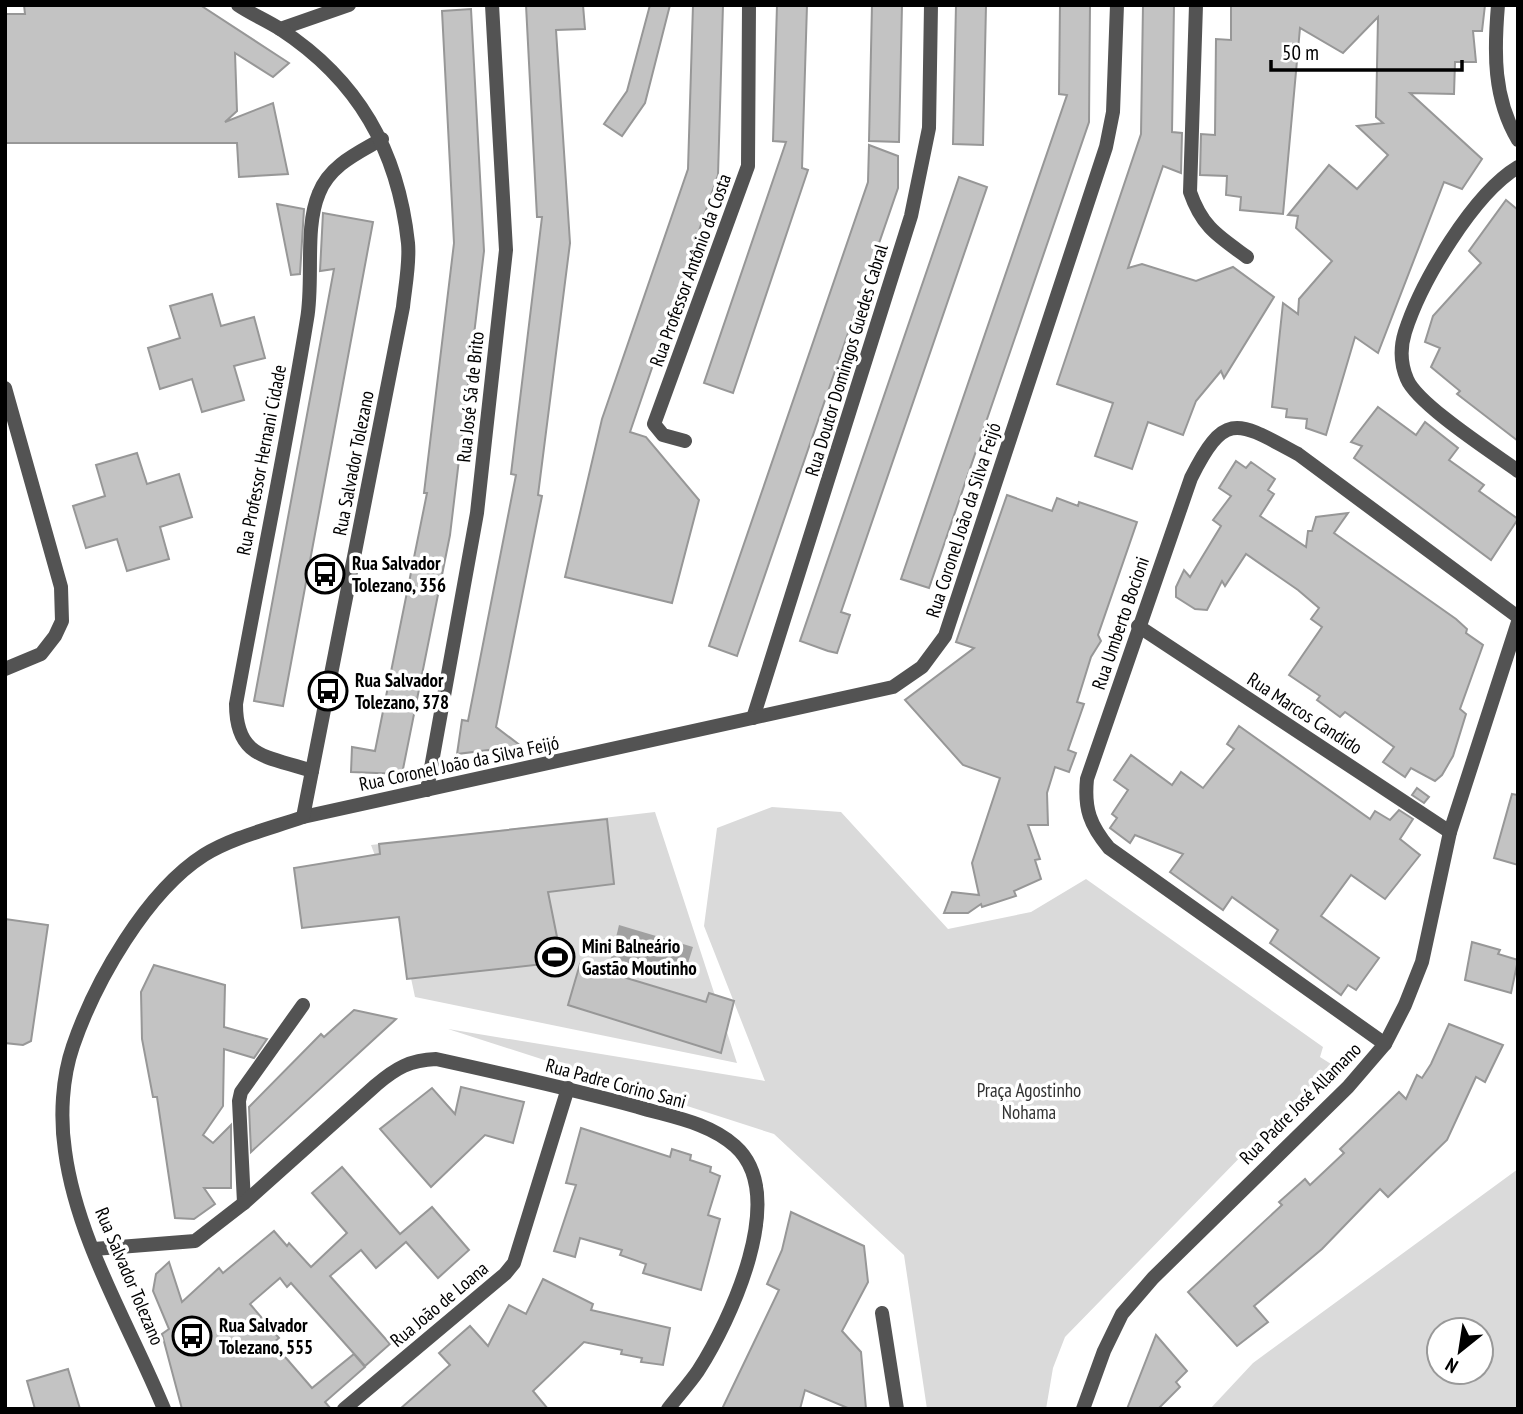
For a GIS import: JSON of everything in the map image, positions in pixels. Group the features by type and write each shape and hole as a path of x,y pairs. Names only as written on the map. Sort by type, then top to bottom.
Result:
{"street":[{"name":"Rua Salvador Tolezano","path":"164,1409 94,1249 65,1152 62,1099 72,1047 92,1000 118,951 164,890 205,855 303,817 403,307 408,245 399,194 382,139 362,103 326,65 280,29 238,5"},
{"path":"280,29 349,5"},
{"name":"Rua José Sá de Brito","path":"427,790 477,513 506,250 492,5"},
{"name":"Rua Professor Antônio da Costa","path":"685,441 663,435 654,424 748,166 749,5"},
{"name":"Rua Doutor Domingos Guedes Cabral","path":"753,718 911,216 929,128 931,5"},
{"name":"Rua Coronel João da Silva Feijó","path":"303,817 893,687 922,667 945,636 1106,147 1113,112 1117,5"},
{"path":"1196,5 1191,192 1198,214 1209,230 1247,257"},
{"path":"1498,5 1494,54 1501,99 1518,140"},
{"name":"Rua Professor Hernani Cidade","path":"312,771 256,752 243,742 236,727 236,704 307,316 313,214 319,192 330,174 345,160 382,139"},
{"path":"1518,167 1501,177 1466,218 1422,295 1405,332 1401,351 1408,382 1424,400 1518,471"},
{"path":"5,388 61,587 62,621 41,654 5,669"},
{"name":"Rua Umberto Bocioni","path":"1385,1044 1109,848 1093,828 1084,804 1087,779 1138,626 1202,456 1218,432 1238,428 1263,435 1298,454 1518,620"},
{"name":"Rua Padre José Allamano","path":"1083,1409 1104,1351 1122,1314 1153,1278 1348,1087 1385,1044 1422,962 1450,832 1518,620"},
{"name":"Rua Marcos Candido","path":"1138,626 1450,832"},
{"path":"244,1203 239,1101 241,1092 303,1005"},
{"name":"Rua Padre Corino Sani","path":"94,1249 195,1241 244,1203 376,1085 398,1067 416,1060 436,1059 568,1088 712,1129 736,1147 753,1168 759,1204 749,1256 725,1323 697,1372 668,1409"},
{"name":"Rua João de Loana","path":"344,1409 505,1274 514,1263 568,1088"},
{"path":"882,1313 897,1409"}],"green space":[{"name":"Praça Agostinho Nohama","path":"772,807 841,812 948,929 1031,912 1086,879 1323,1047 1320,1057 1331,1064 1065,1337 1053,1368 1046,1409 927,1409 904,1255 774,1134 448,1029 765,1081 704,926 717,828"},
{"name":"Mini Balneário Gastão Moutinho","path":"655,812 737,1063 415,997 398,917 371,845"},
{"path":"1518,1169 1518,1409 1210,1409 1253,1363"}],"shaded area":[{"path":"619,925 693,947 683,979 611,958"}],"building":[{"path":"24,5 200,5 289,63 273,77 235,53 237,111 225,122 273,103 288,174 239,177 237,143 5,143 5,14 25,14"},
{"path":"526,5 583,5 585,29 556,30 570,243 538,495 542,496 496,727 521,746 457,754 462,720 468,721 516,475 511,474 542,217 537,217"},
{"path":"650,5 670,5 645,103 622,136 604,124 627,91"},
{"path":"693,5 723,5 718,175 630,432 646,437 699,500 672,603 565,577 602,419 688,169"},
{"path":"777,5 807,5 802,168 808,170 733,393 704,383 786,142 773,141"},
{"path":"872,5 902,5 899,142 869,141"},
{"path":"956,5 986,5 983,145 953,144"},
{"path":"1060,5 1090,5 1089,122 929,588 901,579 1067,95 1059,94"},
{"path":"1143,5 1174,5 1172,132 1182,133 1181,173 1163,166 1128,268 1142,264 1196,281 1233,267 1274,297 1224,378 1221,371 1196,401 1183,435 1148,422 1132,469 1095,456 1113,403 1057,384 1141,134"},
{"path":"1231,5 1485,5 1482,31 1473,31 1476,62 1455,62 1454,94 1410,93 1482,159 1462,189 1444,182 1378,353 1355,337 1326,435 1306,428 1307,419 1286,417 1287,409 1272,407 1283,303 1298,314 1299,299 1332,261 1296,228 1298,216 1288,215 1329,165 1357,189 1388,155 1357,126 1383,123 1376,117 1378,17 1343,53 1300,28 1283,214 1240,210 1241,197 1226,195 1227,176 1200,175 1201,134 1215,135 1216,39 1231,40"},
{"path":"471,9 484,251 450,535 402,774 351,772 352,747 375,751 427,493 424,493 454,243 442,11"},
{"path":"869,145 898,156 898,188 737,656 709,646 868,182"},
{"path":"959,177 987,187 841,612 850,615 837,653 828,651 800,641"},
{"path":"1506,200 1518,210 1518,441 1457,394 1460,391 1431,367 1440,348 1425,342 1433,316 1481,263 1469,251"},
{"path":"277,204 304,209 300,274 291,275"},
{"path":"323,213 373,222 283,706 254,701 334,269 320,271"},
{"path":"212,294 221,326 254,317 265,358 234,366 244,400 202,412 192,379 160,389 148,348 180,338 170,306"},
{"path":"1378,407 1416,435 1425,422 1458,448 1449,460 1484,485 1479,491 1518,519 1491,560 1354,458 1362,446 1351,442"},
{"path":"137,453 147,484 179,474 192,517 160,527 169,559 127,571 117,539 86,548 73,506 105,496 96,465"},
{"path":"1236,461 1246,468 1251,462 1275,479 1268,490 1274,494 1260,516 1306,547 1308,531 1312,531 1316,517 1348,513 1334,533 1456,619 1467,629 1466,633 1483,645 1460,709 1466,714 1453,756 1442,775 1435,781 1411,768 1405,777 1383,762 1394,747 1345,712 1340,717 1317,700 1320,696 1289,675 1322,627 1311,619 1319,608 1298,590 1246,554 1225,586 1222,581 1207,610 1195,609 1176,597 1176,587 1184,570 1190,577 1221,526 1213,520 1231,496 1219,488"},
{"path":"1007,495 1052,511 1057,498 1078,506 1079,502 1137,522 1098,635 1101,641 1091,657 1077,702 1084,704 1068,750 1076,753 1069,772 1055,767 1047,793 1048,825 1028,825 1040,859 1035,860 1041,879 1014,891 1016,896 982,907 981,904 968,913 944,913 952,892 979,895 972,863 1000,778 963,765 905,700 974,648 956,642"},
{"path":"1239,726 1370,819 1375,811 1390,820 1399,810 1413,819 1400,839 1420,855 1385,899 1351,875 1321,916 1379,958 1356,990 1348,985 1341,995 1270,943 1278,930 1232,897 1223,910 1170,872 1183,854 1135,835 1130,843 1110,828 1117,818 1112,814 1128,790 1114,780 1131,755 1172,785 1181,772 1203,788 1234,749 1227,744"},
{"path":"1417,788 1429,797 1424,803 1412,795"},
{"path":"1512,794 1518,795 1518,865 1494,858"},
{"path":"607,819 614,884 548,892 562,962 407,979 399,917 302,928 294,868 380,854 379,844"},
{"path":"5,919 48,925 31,1041 23,1045 5,1043"},
{"path":"1472,942 1500,950 1498,954 1518,960 1511,993 1465,980"},
{"path":"580,964 706,1002 709,993 734,1001 721,1053 568,1005"},
{"path":"154,965 225,985 224,1027 267,1039 254,1058 224,1049 223,1106 203,1135 213,1143 231,1125 231,1188 204,1188 215,1204 194,1219 175,1218 157,1097 153,1097 142,1039 141,992"},
{"path":"354,1010 396,1019 251,1152 249,1107 321,1034 324,1037"},
{"path":"1449,1024 1503,1045 1485,1082 1476,1077 1447,1140 1388,1197 1380,1189 1322,1249 1254,1306 1268,1322 1237,1346 1188,1292 1282,1205 1279,1202 1305,1179 1310,1185 1344,1153 1340,1149 1399,1092 1406,1099 1417,1075 1422,1078 1431,1064"},
{"path":"461,1087 524,1102 513,1143 485,1135 431,1187 380,1129 432,1088 455,1114"},
{"path":"581,1128 670,1157 672,1149 691,1155 690,1160 711,1167 710,1172 720,1176 708,1215 720,1219 701,1290 643,1273 646,1264 620,1255 622,1250 580,1238 575,1257 554,1251 576,1185 566,1183"},
{"path":"342,1167 400,1234 432,1207 469,1250 438,1278 406,1242 376,1268 361,1250 330,1276 390,1344 365,1366 291,1283 287,1287 280,1278 250,1304 279,1338 273,1343 312,1388 354,1354 365,1367 325,1402 331,1409 182,1409 162,1334 169,1329 153,1291 156,1274 169,1262 182,1302 219,1268 223,1273 274,1231 311,1267 347,1233 312,1193"},
{"path":"791,1212 864,1246 868,1282 842,1331 861,1352 866,1409 850,1409 805,1390 800,1409 722,1409 779,1290 767,1284 782,1250"},
{"path":"543,1279 593,1304 591,1310 670,1328 663,1365 641,1362 642,1358 621,1354 622,1350 584,1342 533,1391 548,1409 400,1409 450,1365 439,1353 470,1326 488,1346 509,1305 526,1314"},
{"path":"1156,1335 1187,1371 1176,1382 1180,1387 1158,1409 1127,1409"},
{"path":"68,1369 80,1409 35,1409 27,1381"}],"place":[{"name":"Rua Salvador Tolezano, 356","path":"325,574"},
{"name":"Rua Salvador Tolezano, 378","path":"328,691"},
{"name":"Mini Balneário Gastão Moutinho","path":"555,957"},
{"name":"Rua Salvador Tolezano, 555","path":"192,1336"}]}
